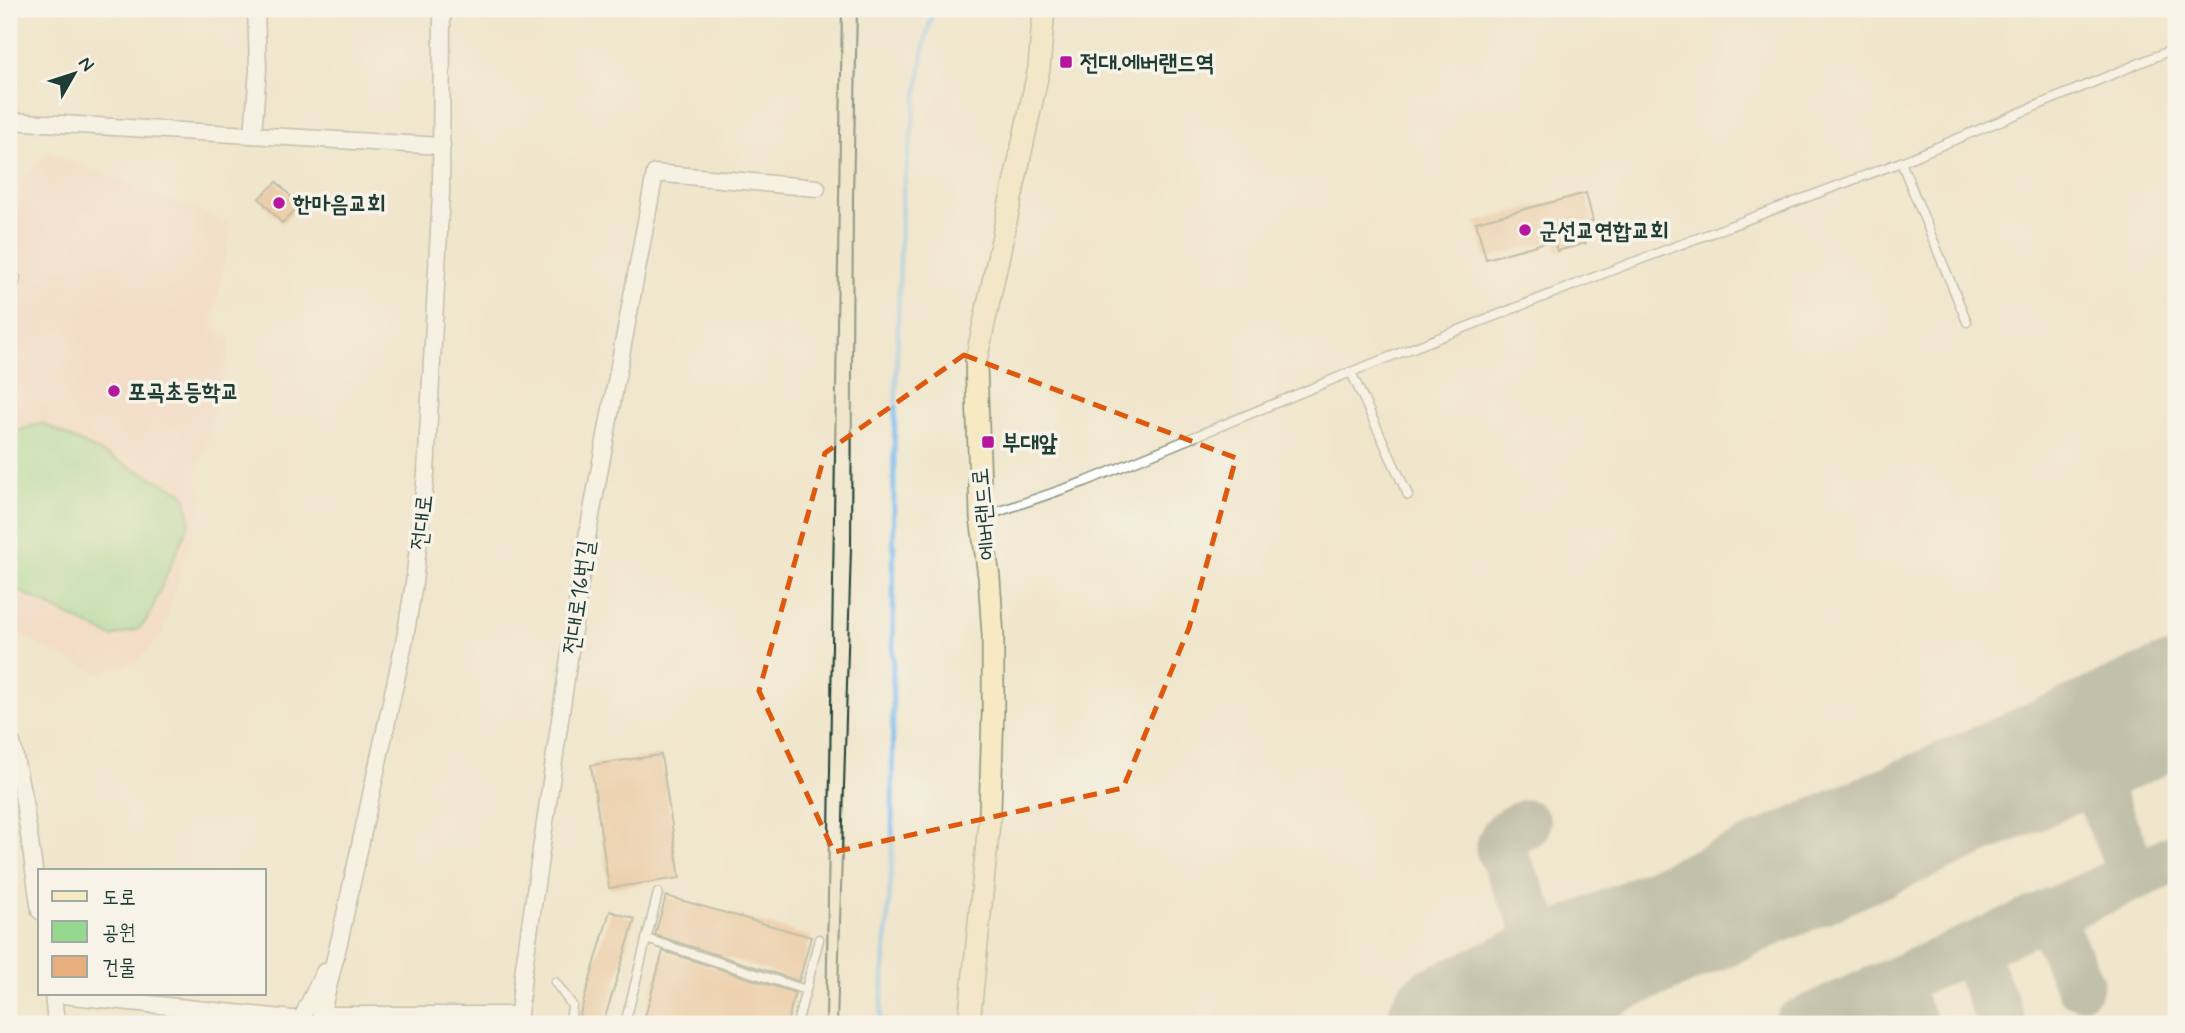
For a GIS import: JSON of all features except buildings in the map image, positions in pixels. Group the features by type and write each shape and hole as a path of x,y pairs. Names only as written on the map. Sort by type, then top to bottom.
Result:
{"street":[{"path":"253,135 258,69 256,9"},
{"name":"전대로","path":"320,1020 405,638 414,583 426,473 441,193 442,9"},
{"name":"에버랜드로","path":"969,1024 990,813 993,710 993,636 981,518 975,361 1039,68 1044,9"},
{"path":"9,121 442,146"},
{"name":"전대로16번길","path":"519,1020 523,974 585,548 655,173 817,188"},
{"path":"12,743 24,801 38,897"},
{"path":"62,995 301,1022 340,938"},
{"path":"53,995 56,1024"},
{"path":"320,1020 519,1020"}],"lane":[{"path":"981,518 1087,481 1351,372 1901,162 2176,48"},
{"path":"1901,162 1967,322"},
{"path":"9,303 16,278"},
{"path":"1351,372 1408,495"},
{"path":"625,1024 658,893"},
{"path":"646,939 806,990"},
{"path":"797,1024 819,939"},
{"path":"555,982 572,1004 570,1024"}],"highlighted area":[{"path":"964,355 1236,458 1189,628 1123,788 834,852 759,691 825,453"}],"shaded area":[{"name":"포곡초등학교","path":"48,152 232,224 212,325 231,341 208,442 196,475 204,497 161,636 136,662 100,674 9,628 9,238 22,181"}],"green space":[{"path":"41,423 182,492 186,499 190,521 147,620 138,629 112,637 9,586 9,438 14,432"}],"waterway":[{"path":"880,1024 892,862 894,449 902,199 924,47 933,9"}],"taxiway":[{"path":"2091,775 2135,876"},
{"path":"1526,824 1509,832 1500,849 1546,947"},
{"path":"1798,1024 2176,858"},
{"path":"2048,914 2079,984"},
{"path":"1971,949 2001,1020"},
{"path":"1896,985 1913,1024"},
{"path":"1584,998 1596,1024"}],"runway":[{"path":"1448,1024 2176,704"}],"tram line":[{"path":"826,1024 842,9"},
{"path":"837,1024 851,548 857,9"}],"place":[{"name":"전대.에버랜드역","path":"1066,62"},
{"name":"한마음교회","path":"279,203"},
{"name":"군선교연합교회","path":"1525,230"},
{"name":"포곡초등학교","path":"114,391"},
{"name":"부대앞","path":"988,442"}]}
